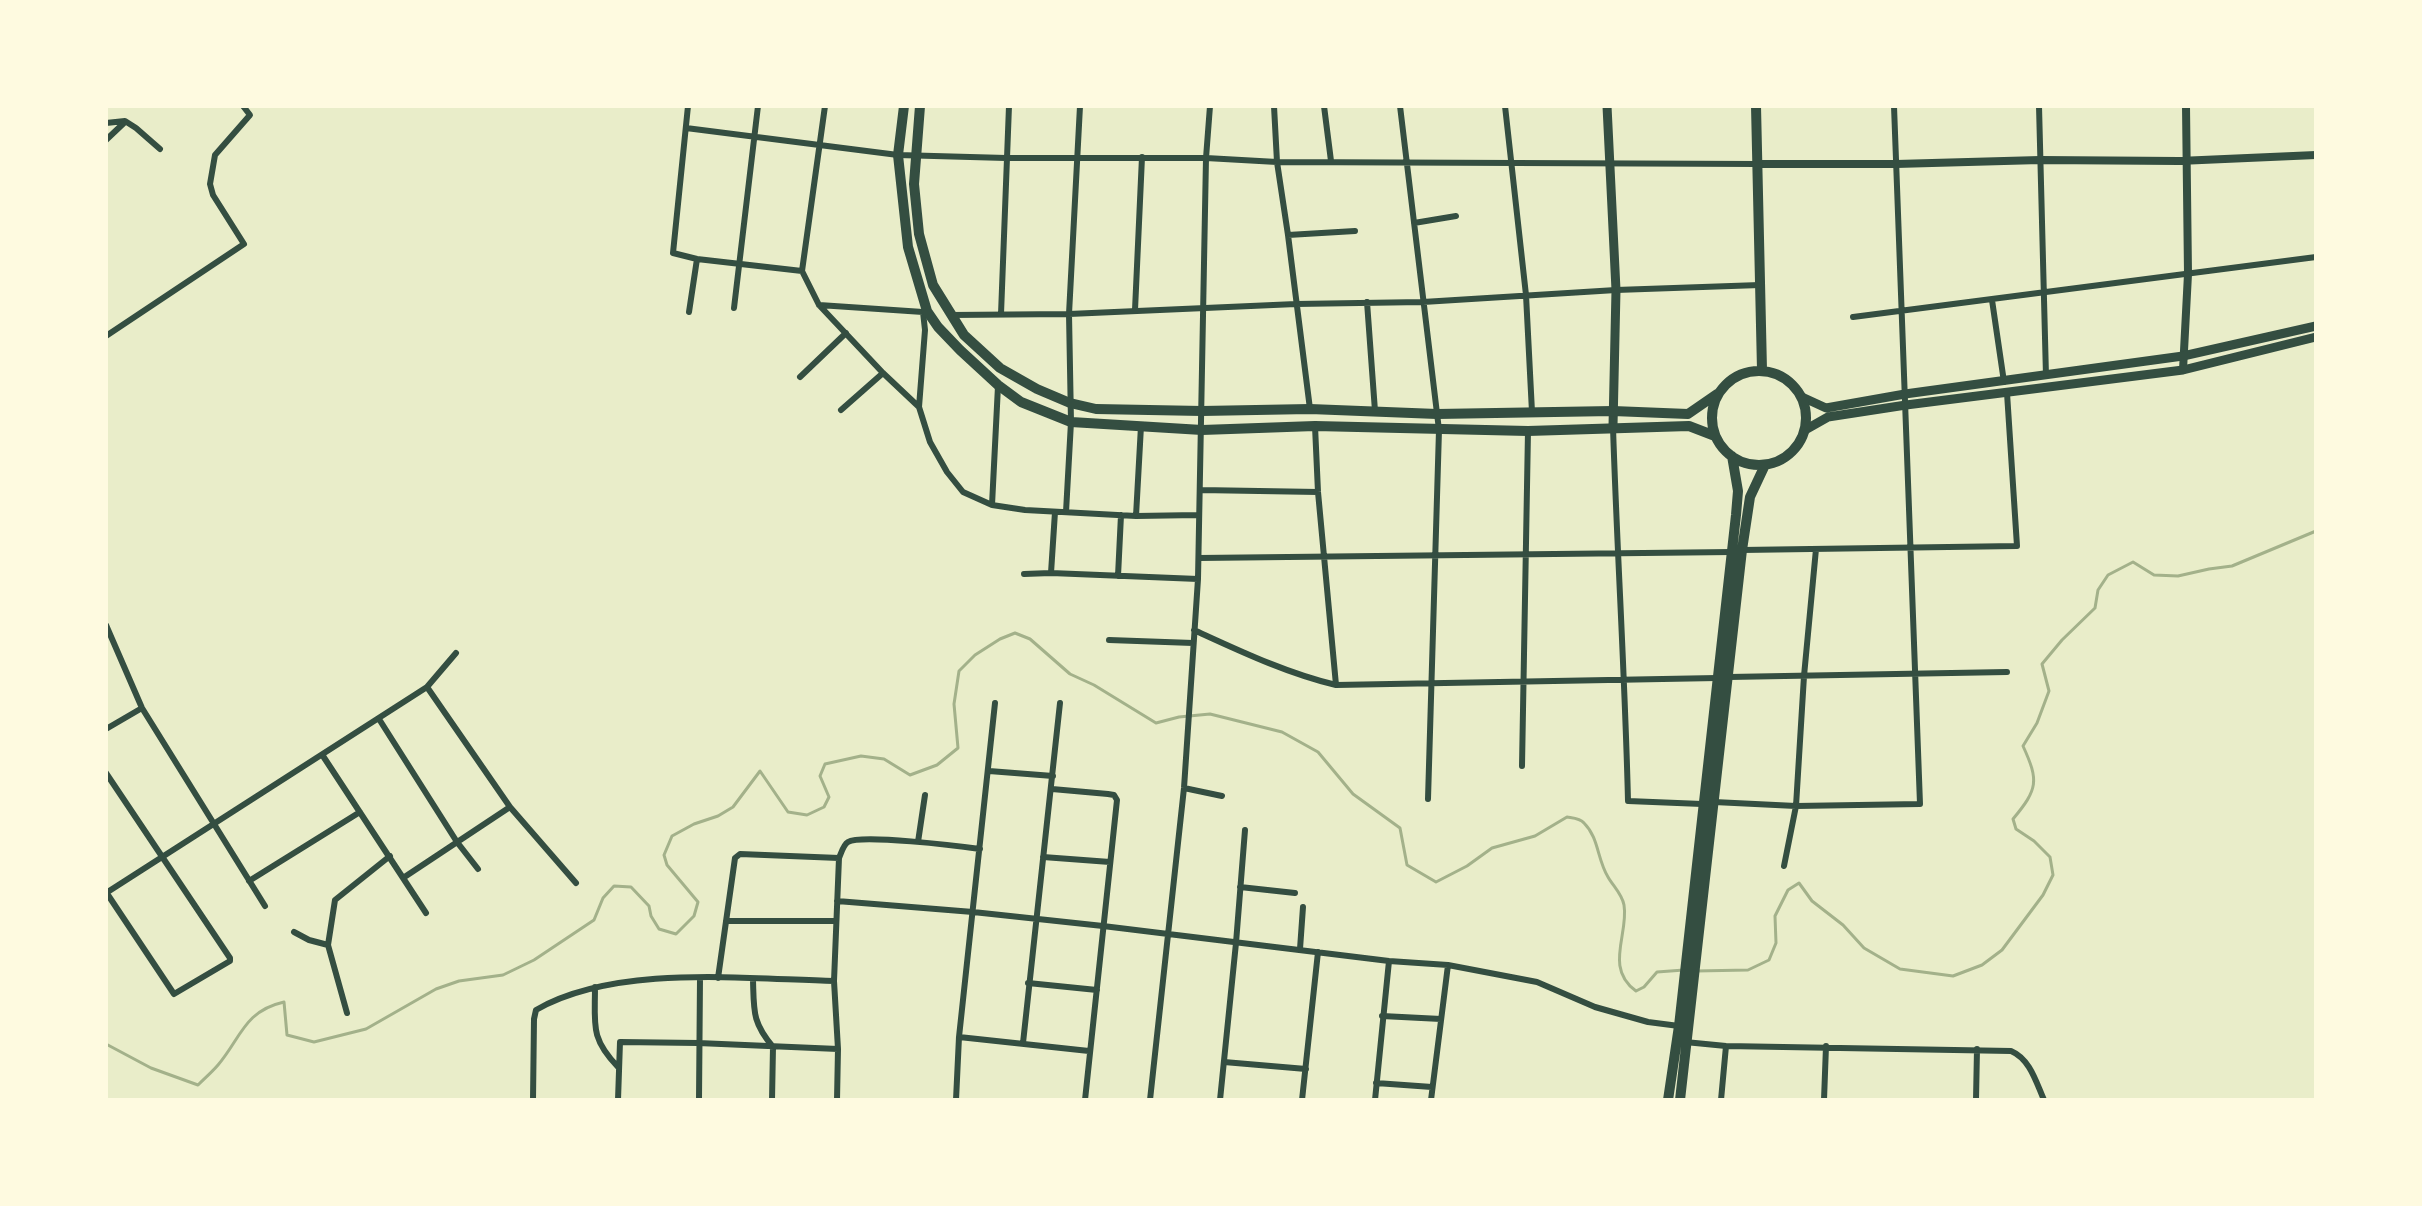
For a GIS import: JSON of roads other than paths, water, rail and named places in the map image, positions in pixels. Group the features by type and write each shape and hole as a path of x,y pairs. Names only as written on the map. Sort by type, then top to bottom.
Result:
{"main road":[{"path":"904,106 898,155 908,247 925,312 960,350 998,385 1021,402 1071,422 1202,430 1315,426 1528,431 1613,426 1689,426 1715,436 1732,456 1742,462 1765,465 1776,462 1794,450 1805,430 1806,413 1802,397 1785,378 1762,370 1749,371 1736,376 1725,384 1718,394 1712,415 1715,436"},
{"path":"920,106 914,184 919,234 933,285 964,335 1000,368 1070,403 1096,409 1202,411 1310,409 1437,414 1613,411 1688,414 1718,394"},
{"path":"1607,106 1616,290 1613,426"},
{"path":"1756,106 1762,370"},
{"path":"1802,397 1826,408 1905,394 2183,356 2316,326"},
{"path":"1805,430 1828,417 2182,370 2316,337"},
{"path":"1680,1100 1689,976 1729,677 1737,551 1738,491 1732,456"},
{"path":"1691,959 1702,804 1717,678 1737,551 1750,497 1765,465"},
{"path":"1668,1100 1689,976"}],"street":[{"path":"106,336 244,243 213,195 210,184 215,155 250,115 243,106"},
{"path":"688,106 673,253 697,259 802,271"},
{"path":"734,308 758,106"},
{"path":"825,106 802,271 819,305 883,373 919,407"},
{"path":"1001,314 1009,106"},
{"path":"1066,512 1071,422 1069,314 1080,106"},
{"path":"1150,1100 1184,788 1198,579 1206,158 1210,106"},
{"path":"1274,106 1277,162 1310,409"},
{"path":"1324,106 1331,161"},
{"path":"1400,106 1439,430 1428,799"},
{"path":"1505,106 1526,295 1532,412"},
{"path":"1714,802 1796,806 1920,804 1894,106"},
{"path":"2039,106 2046,376"},
{"path":"2182,370 2188,274 2186,106"},
{"path":"106,123 125,121 160,148"},
{"path":"106,140 125,121"},
{"path":"686,128 898,155 1006,158 1142,157 1277,162 1407,163 1896,164 2040,160 2188,161 2316,154"},
{"path":"1135,310 1142,157"},
{"path":"1414,223 1456,216"},
{"path":"1288,235 1355,231"},
{"path":"1853,317 2316,257"},
{"path":"689,312 697,259"},
{"path":"950,315 1069,314 1296,304 1424,302 1616,290 1760,285"},
{"path":"1992,300 2004,382"},
{"path":"1367,302 1375,411"},
{"path":"819,305 925,312 919,407 930,442 947,472 963,492 992,505 1054,512 1136,516 1198,515"},
{"path":"800,376 846,333"},
{"path":"841,410 883,373"},
{"path":"992,505 998,385"},
{"path":"1199,558 2017,546 2007,393"},
{"path":"1136,516 1141,426"},
{"path":"1315,426 1318,492 1336,685"},
{"path":"1613,426 1617,553 1625,679 1628,801 1702,804"},
{"path":"1522,766 1528,431"},
{"path":"1200,490 1318,492"},
{"path":"1052,573 1054,512"},
{"path":"1118,576 1121,515"},
{"path":"1784,866 1796,806 1804,676 1816,549"},
{"path":"1024,574 1052,573 1198,579"},
{"path":"106,625 142,708 265,906"},
{"path":"1194,630 1313,680 1336,685 1431,681 1717,678"},
{"path":"1109,640 1193,643"},
{"path":"106,773 163,857 230,958 228,964 177,994 171,992 106,893 163,857 214,824 323,756 427,687 456,653"},
{"path":"1729,677 2007,672"},
{"path":"427,687 510,807 576,883"},
{"path":"957,1100 959,1037 995,703"},
{"path":"1023,1043 1060,703"},
{"path":"106,729 142,708"},
{"path":"379,719 457,842 478,869"},
{"path":"323,756 426,913"},
{"path":"989,771 1053,776"},
{"path":"1184,788 1222,796"},
{"path":"1052,789 1114,795 1117,800 1085,1100"},
{"path":"918,842 925,795"},
{"path":"403,878 510,807"},
{"path":"249,881 360,812"},
{"path":"1220,1100 1245,830"},
{"path":"837,1100 838,1049 834,981 836,921 839,858 848,842 856,840 918,842 980,849"},
{"path":"718,978 735,858 740,854 839,858"},
{"path":"347,1013 328,945 335,900 390,856"},
{"path":"1043,857 1110,862"},
{"path":"1240,887 1294,893"},
{"path":"837,901 973,912 1389,961 1448,965 1537,982 1595,1007 1648,1022 1679,1026"},
{"path":"1300,949 1303,907"},
{"path":"726,921 836,921"},
{"path":"294,932 309,940 328,945"},
{"path":"1302,1100 1318,952"},
{"path":"1375,1100 1389,961"},
{"path":"1431,1100 1448,965"},
{"path":"699,1100 700,978"},
{"path":"533,1100 534,1019 536,1010 546,1004 595,987 644,981 718,978 834,981"},
{"path":"753,980 754,1011 760,1032 773,1047 772,1100"},
{"path":"1028,983 1097,990"},
{"path":"595,987 597,1038 605,1053 618,1067"},
{"path":"1382,1016 1441,1019"},
{"path":"959,1037 1089,1051"},
{"path":"618,1100 620,1042 698,1042 838,1049"},
{"path":"1685,1042 1726,1046 2011,1051 2018,1054 2031,1070 2044,1100"},
{"path":"1721,1100 1726,1046"},
{"path":"1824,1100 1826,1046"},
{"path":"1976,1100 1977,1049"},
{"path":"1224,1062 1306,1069"},
{"path":"1377,1083 1432,1087"}],"waterway":[{"path":"1696,971 1748,970 1769,960 1776,943 1775,916 1788,890 1799,883 1812,901 1843,925 1864,948 1900,969 1953,976 1982,965 2002,950 2043,895 2053,875 2050,857 2034,841 2016,829 2013,819 2027,800 2033,784 2032,768 2023,746 2037,723 2049,691 2042,664 2062,640 2095,608 2098,590 2108,575 2133,562 2154,575 2178,576 2232,566 2316,531"},
{"path":"106,1044 151,1068 198,1085 218,1065 252,1019 271,1006 284,1002 287,1035 314,1042 366,1029 436,989 459,981 503,975 534,960 594,920 603,898 614,886 631,887 649,906 651,916 659,929 676,934 694,916 698,902 667,865 664,855 672,836 733,807 760,771 788,812 807,815 824,807 829,797 820,776 825,764 861,756 884,759 910,775 937,765 958,748 954,704 959,671 975,655 1000,639 1015,633 1030,639 1070,674 1094,685 1156,723 1179,717 1210,714 1282,732 1318,752 1353,794 1400,828 1407,865 1436,882 1467,866 1492,848 1535,836 1567,817 1580,820 1593,835 1604,870 1623,901 1625,916 1619,961 1621,972 1627,982 1636,991 1644,987 1657,972 1684,970"}]}
